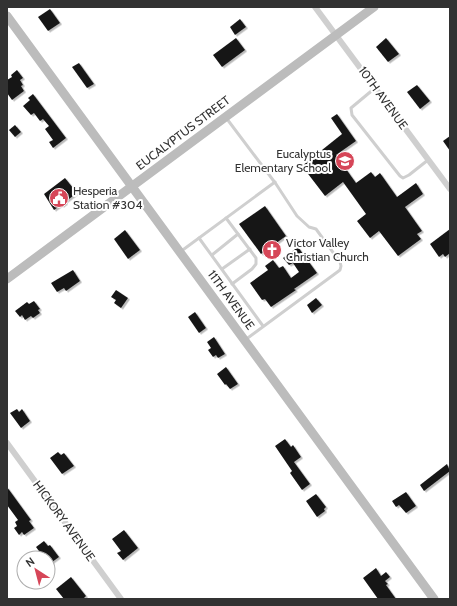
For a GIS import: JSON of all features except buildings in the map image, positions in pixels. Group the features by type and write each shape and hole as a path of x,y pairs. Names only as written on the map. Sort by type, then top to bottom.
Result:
{"main road":[{"name":"EUCALYPTUS STREET","path":"7,279 374,7"},
{"name":"11TH AVENUE","path":"7,16 434,599"}],"street":[{"name":"10TH AVENUE","path":"316,7 450,190"},
{"name":"HICKORY AVENUE","path":"7,443 121,599"}],"lane":[{"path":"375,88 351,108 352,115 403,178 428,160"},
{"path":"225,117 275,182 297,216 309,227 316,230 340,262 341,266 340,270 245,340"},
{"path":"180,252 275,182"},
{"path":"226,218 256,258 256,264 252,269 232,284"},
{"path":"212,255 238,234"},
{"path":"199,238 263,326"},
{"path":"222,269 250,249"}],"place":[{"name":"Eucalyptus Elementary School","path":"345,161"},
{"name":"Hesperia Station #304","path":"59,198"},
{"name":"Victor Valley Christian Church","path":"272,250"}]}
